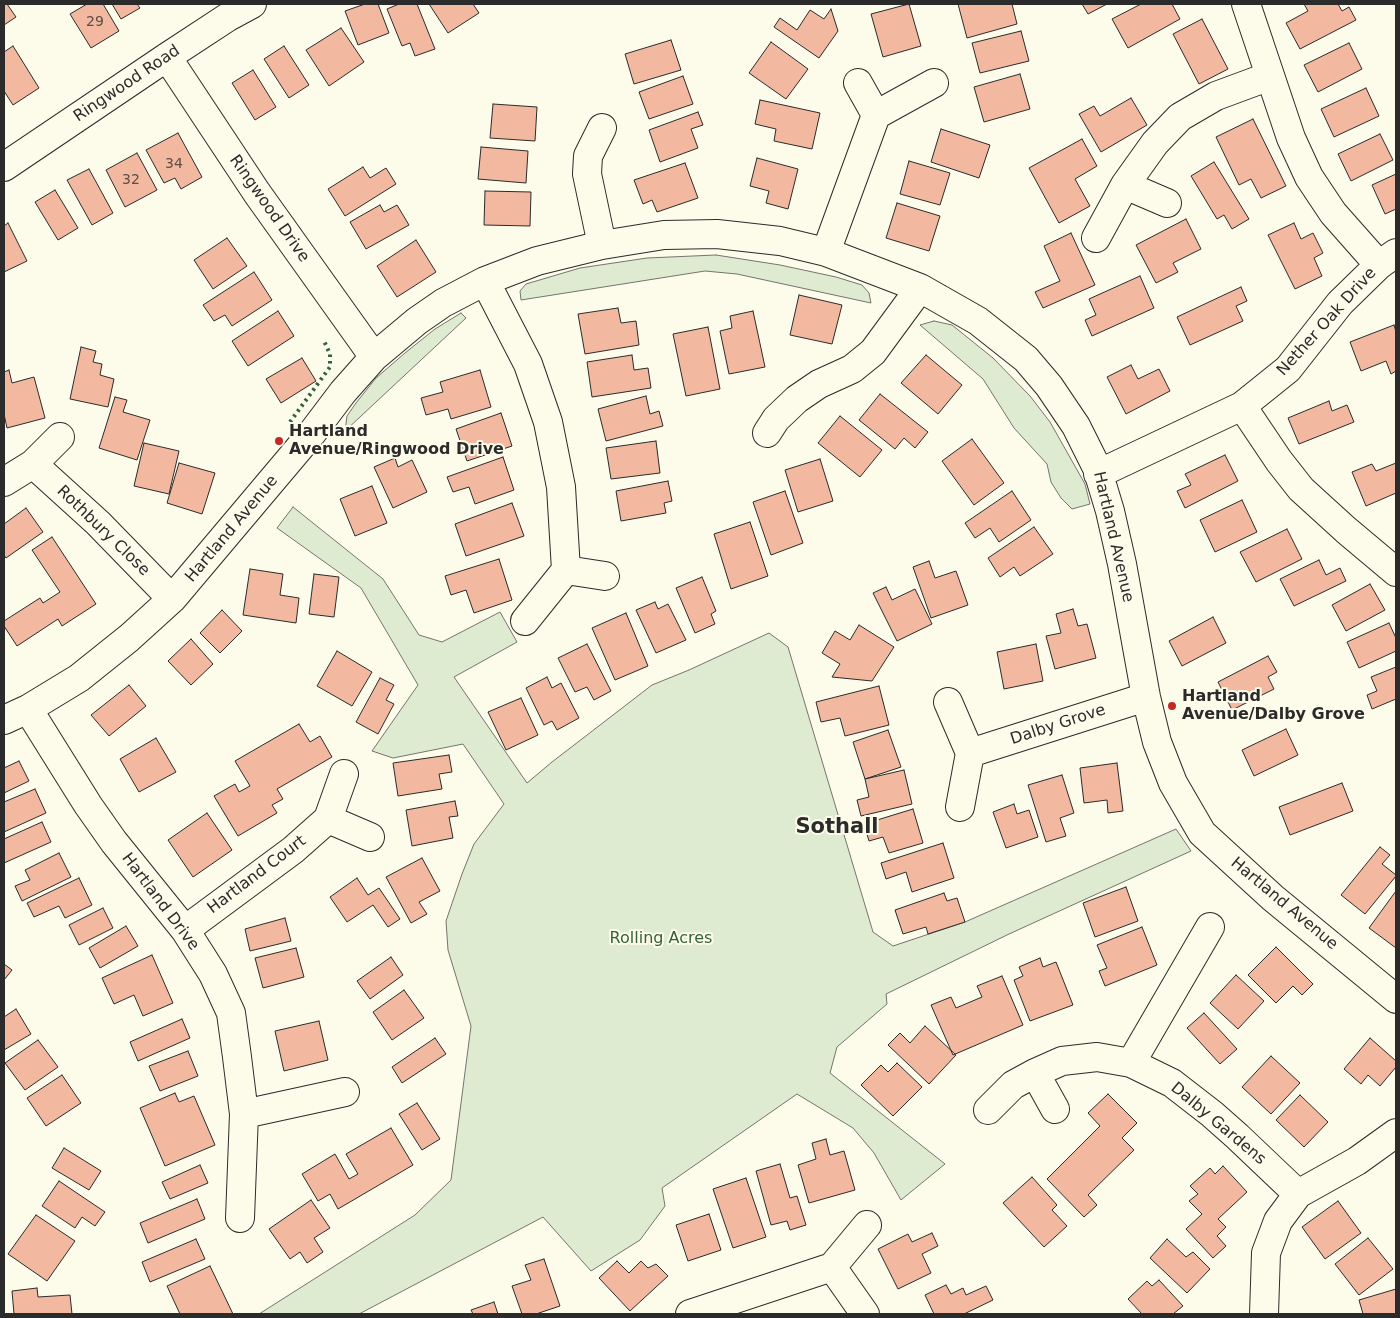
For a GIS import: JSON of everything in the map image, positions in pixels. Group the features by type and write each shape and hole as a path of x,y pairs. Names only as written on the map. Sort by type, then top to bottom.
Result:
{"street":[{"name":"Ringwood Road","path":"4,167 167,57 228,17 252,4"},
{"path":"1246,4 1291,138 1309,177 1333,213 1388,259"},
{"name":"Ringwood Drive","path":"167,57 257,193 374,357"},
{"path":"1096,238 1125,185 1155,143 1180,117 1216,96 1270,76"},
{"path":"858,83 876,115"},
{"path":"826,252 876,115 934,83"},
{"path":"602,128 588,156 587,174 602,245"},
{"path":"1125,185 1167,203"},
{"name":"Hartland Avenue","path":"4,720 28,709 79,678 129,638 172,599 374,357 443,303 485,281 537,261 602,245 664,235 717,234 780,241 826,252 920,288 978,321 1026,359 1049,386 1076,426 1097,468 1110,511 1120,555 1146,697 1157,742 1174,783 1202,833 1273,898 1396,998"},
{"name":"Nether Oak Drive","path":"1098,474 1242,406 1288,369 1340,304 1388,259"},
{"path":"485,281 528,364 548,422 561,487 566,570 525,621"},
{"path":"767,433 776,419 797,399 819,384 852,370 873,352 920,288"},
{"path":"1242,406 1279,461 1301,489 1346,530 1396,571"},
{"path":"4,482 33,464 60,437"},
{"name":"Rothbury Close","path":"33,464 98,523 172,599"},
{"path":"566,570 605,576"},
{"name":"Dalby Grove","path":"970,753 1146,697"},
{"path":"948,702 970,753 960,807"},
{"name":"Hartland Drive","path":"28,709 108,834 185,930 213,974 231,1013 244,1114 240,1218"},
{"name":"Hartland Court","path":"185,930 293,850 328,818 344,774"},
{"path":"328,818 370,838"},
{"path":"1131,1064 1210,927"},
{"name":"Dalby Gardens","path":"988,1110 1013,1085 1062,1061 1097,1057 1131,1064 1172,1083 1231,1131 1298,1194"},
{"path":"1035,1073 1055,1109"},
{"path":"244,1114 345,1092"},
{"path":"1264,1314 1266,1253 1278,1221 1298,1194 1357,1161 1396,1133"},
{"path":"690,1314 832,1266 867,1225"},
{"path":"832,1266 864,1314"}],"green space":[{"path":"716,255 780,265 836,277 862,285 869,293 871,303 737,274 705,271 521,300 520,291 526,284 580,268 647,258"},
{"path":"461,313 466,318 345,431 347,416 376,378 435,329"},
{"path":"934,321 952,325 993,358 1030,396 1050,422 1085,484 1090,504 1072,509 1061,498 1051,482 1047,464 1014,428 983,379 920,325"},
{"name":"Rolling Acres","path":"293,507 383,579 419,635 442,642 500,612 517,642 454,677 527,783 652,685 769,633 788,647 873,932 893,946 965,922 1176,829 1191,851 1009,934 886,994 887,1004 837,1047 830,1073 945,1164 901,1200 874,1153 853,1128 797,1094 662,1188 665,1206 640,1240 591,1271 543,1217 359,1314 259,1314 415,1215 451,1180 471,1026 448,950 446,921 474,844 504,804 463,744 393,758 372,751 418,685 361,588 277,528"}],"building":[{"path":"4,4 7,4 16,17 4,25"},
{"path":"87,4 103,4 119,31 91,48 70,14"},
{"path":"112,4 137,4 140,8 121,19"},
{"path":"365,4 378,4 389,33 358,45 345,11"},
{"path":"399,4 417,4 435,49 415,56 410,43 402,46 387,9"},
{"path":"429,4 473,4 479,13 448,33"},
{"path":"909,4 921,46 883,57 871,14"},
{"path":"958,4 1012,4 1017,24 967,38"},
{"path":"1082,4 1107,4 1088,14"},
{"path":"1141,4 1172,4 1180,19 1128,48 1112,19"},
{"path":"1304,4 1338,4 1342,11 1349,7 1356,20 1300,49 1286,23 1308,11"},
{"path":"831,9 838,31 819,58 774,27 780,18 797,30 810,10 824,19"},
{"path":"1202,19 1228,69 1199,84 1173,34"},
{"path":"341,28 364,62 329,86 306,50"},
{"path":"1021,31 1029,61 980,73 972,43"},
{"path":"671,40 681,70 634,84 625,54"},
{"path":"771,42 808,69 786,99 749,73"},
{"path":"1349,43 1362,69 1318,92 1304,65"},
{"path":"13,46 39,88 13,105 4,91 4,52"},
{"path":"284,46 309,85 289,98 264,59"},
{"path":"253,70 276,107 255,120 232,83"},
{"path":"1020,74 1030,109 984,122 974,87"},
{"path":"683,76 693,104 649,119 639,92"},
{"path":"1366,88 1379,116 1334,137 1321,109"},
{"path":"1131,98 1147,125 1101,152 1079,114 1094,106 1100,116"},
{"path":"760,100 820,113 812,149 774,141 776,129 755,124"},
{"path":"493,104 537,107 535,141 490,138"},
{"path":"698,112 703,125 691,129 698,148 660,162 649,130"},
{"path":"1253,119 1286,186 1261,198 1251,179 1239,185 1216,137"},
{"path":"941,129 990,145 979,178 931,162"},
{"path":"178,133 202,177 181,189 175,178 164,183 146,150"},
{"path":"1380,134 1393,160 1351,181 1338,154"},
{"path":"1082,139 1097,166 1075,179 1090,206 1059,223 1029,168"},
{"path":"481,147 528,151 526,183 478,179"},
{"path":"137,153 157,190 125,207 106,170"},
{"path":"757,158 798,169 788,209 766,203 769,191 750,186"},
{"path":"909,161 950,173 940,205 900,194"},
{"path":"1214,162 1249,219 1232,229 1224,215 1217,219 1191,176"},
{"path":"685,163 698,198 657,212 652,200 643,204 634,180"},
{"path":"363,167 370,178 386,168 396,184 345,216 328,189"},
{"path":"89,169 113,213 92,225 67,180"},
{"path":"1396,174 1396,209 1385,214 1372,185"},
{"path":"55,190 78,228 58,240 35,202"},
{"path":"485,191 531,192 530,226 484,225"},
{"path":"897,203 940,216 929,251 886,238"},
{"path":"380,205 384,212 397,205 409,225 366,249 350,222"},
{"path":"1186,219 1201,249 1173,263 1178,272 1156,283 1136,245"},
{"path":"8,223 27,261 4,272 4,226"},
{"path":"1294,223 1301,239 1313,233 1323,253 1314,258 1322,276 1295,289 1268,235"},
{"path":"1071,233 1095,285 1043,308 1035,292 1060,281 1044,246"},
{"path":"227,238 247,266 213,289 194,260"},
{"path":"416,240 436,272 397,297 377,266"},
{"path":"254,272 272,300 232,326 225,315 214,321 203,305"},
{"path":"1140,276 1154,308 1092,336 1085,320 1096,315 1089,299"},
{"path":"1241,287 1247,301 1236,306 1243,321 1190,345 1177,317"},
{"path":"799,295 842,305 832,344 790,335"},
{"path":"618,308 621,323 636,321 639,345 585,354 578,314"},
{"path":"278,311 294,336 248,366 232,341"},
{"path":"753,311 765,367 729,374 720,331 732,328 730,316"},
{"path":"1394,325 1396,332 1396,371 1391,374 1386,361 1361,371 1350,342"},
{"path":"708,327 720,389 686,396 673,334"},
{"path":"81,347 96,351 93,362 102,364 100,375 114,379 108,407 70,399"},
{"path":"632,355 634,370 648,368 651,388 592,397 587,362"},
{"path":"926,355 962,385 938,414 901,383"},
{"path":"302,358 316,381 281,403 266,379"},
{"path":"1131,365 1138,379 1159,369 1170,391 1126,414 1107,377"},
{"path":"9,370 12,383 34,377 45,418 7,428 4,414 4,372"},
{"path":"480,370 491,407 451,419 448,409 426,415 421,398 443,392 440,382"},
{"path":"880,394 928,432 915,448 904,438 895,449 859,420"},
{"path":"646,396 650,414 659,411 663,426 606,441 598,409"},
{"path":"115,397 127,400 123,412 150,420 137,460 99,448"},
{"path":"1329,401 1332,411 1347,405 1354,422 1299,444 1288,418"},
{"path":"501,413 512,446 467,461 456,429"},
{"path":"840,416 882,450 860,477 818,443"},
{"path":"972,439 1004,483 974,505 942,461"},
{"path":"656,441 660,473 611,479 606,448"},
{"path":"144,443 179,451 169,494 134,486"},
{"path":"1225,455 1238,481 1185,508 1177,491 1191,485 1185,474"},
{"path":"503,457 514,490 475,504 469,487 453,492 447,477"},
{"path":"395,458 398,467 412,460 427,492 393,508 374,467"},
{"path":"820,459 833,501 798,512 785,470"},
{"path":"179,463 215,473 202,514 167,503"},
{"path":"1396,463 1396,493 1366,506 1352,472 1372,464 1376,471"},
{"path":"668,481 672,501 664,503 666,513 621,521 616,491"},
{"path":"372,486 387,523 355,536 340,499"},
{"path":"785,491 803,543 771,555 753,502"},
{"path":"1012,491 1031,520 999,542 990,528 975,538 965,523"},
{"path":"1242,500 1257,532 1215,552 1200,520"},
{"path":"512,503 524,536 466,556 455,524"},
{"path":"26,508 43,532 6,558 4,555 4,524"},
{"path":"750,522 768,576 731,589 714,534"},
{"path":"1034,527 1053,554 1020,576 1014,567 1000,577 988,558"},
{"path":"1287,529 1302,559 1256,582 1240,552"},
{"path":"52,537 96,604 62,626 58,619 17,646 4,626 4,621 40,598 43,603 60,592 32,550"},
{"path":"499,559 512,600 474,613 466,590 451,595 445,576"},
{"path":"1319,560 1326,575 1340,568 1346,581 1294,606 1280,579"},
{"path":"929,561 935,578 956,571 968,605 931,618 913,567"},
{"path":"250,569 283,574 280,595 299,598 296,623 243,615"},
{"path":"314,574 339,577 334,617 309,614"},
{"path":"702,577 716,611 711,614 715,624 695,633 676,588"},
{"path":"1370,584 1385,610 1346,631 1332,605"},
{"path":"886,587 892,600 915,589 932,624 897,641 873,593"},
{"path":"655,602 658,609 668,604 686,640 656,653 636,610"},
{"path":"1073,609 1078,626 1087,624 1096,658 1055,669 1046,636 1061,633 1056,614"},
{"path":"222,610 242,631 220,653 200,633"},
{"path":"626,613 648,666 615,680 592,628"},
{"path":"1213,617 1226,643 1182,666 1169,641"},
{"path":"1389,623 1396,638 1396,651 1359,668 1347,642"},
{"path":"859,625 894,647 872,681 832,677 840,664 822,653 835,631 850,640"},
{"path":"191,639 213,664 191,685 168,661"},
{"path":"587,644 611,691 594,700 587,687 575,692 558,658"},
{"path":"1036,644 1043,681 1004,689 997,652"},
{"path":"337,651 372,672 352,706 317,686"},
{"path":"1268,656 1277,672 1268,677 1274,689 1232,710 1218,682"},
{"path":"1396,667 1396,699 1372,709 1367,695 1377,691 1371,677"},
{"path":"547,677 552,688 561,683 579,718 557,730 552,721 544,725 526,688"},
{"path":"380,678 394,685 386,700 394,704 378,734 356,722"},
{"path":"129,685 146,706 109,736 91,715"},
{"path":"879,686 889,725 845,736 840,718 821,722 816,702"},
{"path":"521,698 538,735 506,750 488,712"},
{"path":"299,724 310,742 320,736 332,757 277,789 283,799 272,805 277,813 238,836 214,796 235,784 239,792 250,786 235,761"},
{"path":"1286,729 1298,755 1254,776 1242,750"},
{"path":"888,730 901,767 865,779 853,742"},
{"path":"156,738 176,772 139,792 120,759"},
{"path":"449,755 452,772 439,774 442,789 398,796 393,763"},
{"path":"19,761 29,781 4,793 4,768"},
{"path":"1117,763 1123,811 1108,813 1107,800 1084,803 1080,768"},
{"path":"904,770 912,804 861,816 857,800 869,797 865,779"},
{"path":"1062,775 1074,813 1060,818 1066,836 1046,842 1028,785"},
{"path":"1342,783 1353,811 1290,835 1279,807"},
{"path":"35,789 46,813 4,832 4,802"},
{"path":"455,801 458,816 449,817 453,838 412,846 406,810"},
{"path":"1014,804 1017,814 1029,810 1038,837 1006,848 993,812"},
{"path":"913,809 923,843 889,853 883,837 869,841 864,824"},
{"path":"207,813 232,850 193,877 168,840"},
{"path":"42,822 51,842 4,863 4,839"},
{"path":"943,843 954,878 912,892 906,872 886,879 881,863"},
{"path":"1380,847 1390,855 1382,864 1396,876 1365,914 1341,895"},
{"path":"59,853 71,877 22,901 15,886 30,880 25,870"},
{"path":"422,858 440,891 419,902 427,914 411,923 386,877"},
{"path":"79,878 92,905 65,918 59,906 34,917 27,903"},
{"path":"357,878 368,895 379,888 400,919 388,927 373,905 347,922 330,897"},
{"path":"1126,887 1138,921 1095,937 1083,903"},
{"path":"1396,891 1396,948 1369,928"},
{"path":"944,893 947,901 957,898 965,922 928,934 926,927 903,934 895,910"},
{"path":"103,908 113,928 79,945 69,925"},
{"path":"285,918 291,941 250,951 245,929"},
{"path":"126,926 138,946 100,968 89,948"},
{"path":"1142,927 1157,965 1105,986 1099,971 1107,968 1097,945"},
{"path":"1276,947 1313,984 1302,995 1293,986 1276,1003 1248,975"},
{"path":"296,948 304,977 263,988 255,958"},
{"path":"152,955 173,1003 143,1016 134,995 114,1004 102,978"},
{"path":"391,957 403,975 370,999 357,981"},
{"path":"1040,958 1043,967 1056,962 1073,1005 1030,1021 1014,980 1023,976 1019,967"},
{"path":"4,964 12,970 4,980"},
{"path":"1236,975 1264,1001 1238,1029 1210,1003"},
{"path":"1002,976 1023,1025 953,1055 931,1005 951,997 956,1008 982,997 977,986"},
{"path":"404,990 424,1018 392,1040 373,1012"},
{"path":"16,1009 31,1034 4,1050 4,1017"},
{"path":"1204,1013 1237,1049 1220,1064 1187,1028"},
{"path":"182,1019 190,1038 138,1061 130,1042"},
{"path":"319,1021 328,1060 284,1071 275,1031"},
{"path":"925,1026 956,1055 929,1084 888,1045 900,1033 910,1043"},
{"path":"435,1038 446,1054 402,1083 392,1067"},
{"path":"1370,1038 1396,1061 1396,1067 1380,1086 1368,1075 1361,1084 1344,1069"},
{"path":"38,1040 58,1067 25,1090 5,1063"},
{"path":"188,1051 198,1076 160,1091 149,1066"},
{"path":"1271,1056 1300,1083 1271,1114 1242,1087"},
{"path":"897,1063 922,1087 893,1116 861,1085 881,1065 888,1072"},
{"path":"62,1075 81,1103 46,1126 27,1098"},
{"path":"175,1093 179,1102 194,1096 215,1145 165,1166 140,1108"},
{"path":"1108,1094 1137,1123 1122,1138 1134,1150 1088,1195 1097,1205 1084,1217 1047,1179 1100,1126 1088,1113"},
{"path":"1300,1095 1328,1122 1304,1147 1276,1120"},
{"path":"417,1103 440,1139 422,1150 399,1114"},
{"path":"391,1128 413,1165 338,1209 330,1194 318,1201 302,1174 335,1154 349,1179 358,1174 346,1154"},
{"path":"826,1139 830,1155 844,1151 855,1190 809,1203 798,1165 816,1159 812,1143"},
{"path":"64,1148 101,1171 89,1190 52,1168"},
{"path":"780,1164 790,1198 797,1196 806,1225 790,1230 787,1221 771,1225 756,1171"},
{"path":"200,1165 208,1183 170,1199 162,1182"},
{"path":"1223,1166 1247,1192 1218,1219 1226,1227 1217,1236 1226,1246 1213,1258 1186,1229 1202,1214 1189,1201 1198,1194 1190,1186 1210,1168 1215,1174"},
{"path":"1032,1177 1057,1205 1052,1210 1067,1226 1044,1247 1003,1203"},
{"path":"746,1178 766,1237 733,1248 713,1189"},
{"path":"59,1181 105,1212 95,1226 82,1217 75,1228 42,1206"},
{"path":"197,1199 205,1219 148,1243 140,1223"},
{"path":"311,1200 330,1228 314,1238 323,1252 307,1263 300,1252 290,1259 269,1229"},
{"path":"1338,1201 1361,1233 1325,1259 1302,1227"},
{"path":"709,1214 721,1250 688,1261 676,1225"},
{"path":"36,1215 75,1241 47,1281 8,1254"},
{"path":"932,1233 938,1246 922,1254 931,1273 898,1289 878,1249 908,1234 912,1242"},
{"path":"1368,1238 1393,1269 1359,1295 1335,1264"},
{"path":"196,1239 205,1259 150,1282 142,1262"},
{"path":"1167,1239 1186,1257 1193,1252 1210,1269 1187,1293 1150,1258"},
{"path":"544,1259 560,1306 536,1314 522,1314 512,1286 531,1280 525,1265"},
{"path":"617,1261 629,1273 641,1261 648,1268 656,1264 668,1276 630,1311 599,1278"},
{"path":"210,1266 233,1314 180,1314 167,1286"},
{"path":"1159,1280 1183,1306 1173,1314 1142,1314 1128,1299 1147,1281 1152,1286"},
{"path":"946,1285 951,1294 963,1288 966,1295 986,1286 993,1300 964,1314 934,1314 925,1295"},
{"path":"37,1288 38,1297 70,1295 72,1314 14,1314 12,1291"},
{"path":"1396,1289 1396,1314 1363,1314 1359,1300"},
{"path":"494,1302 498,1314 473,1314 471,1310"}],"hedge":[{"path":"290,422 330,367 330,354 324,341"}],"place":[{"name":"Hartland Avenue/Ringwood Drive","path":"279,441"},
{"name":"Hartland Avenue/Dalby Grove","path":"1172,706"}],"district":[{"name":"Sothall","path":"837,828"}]}
